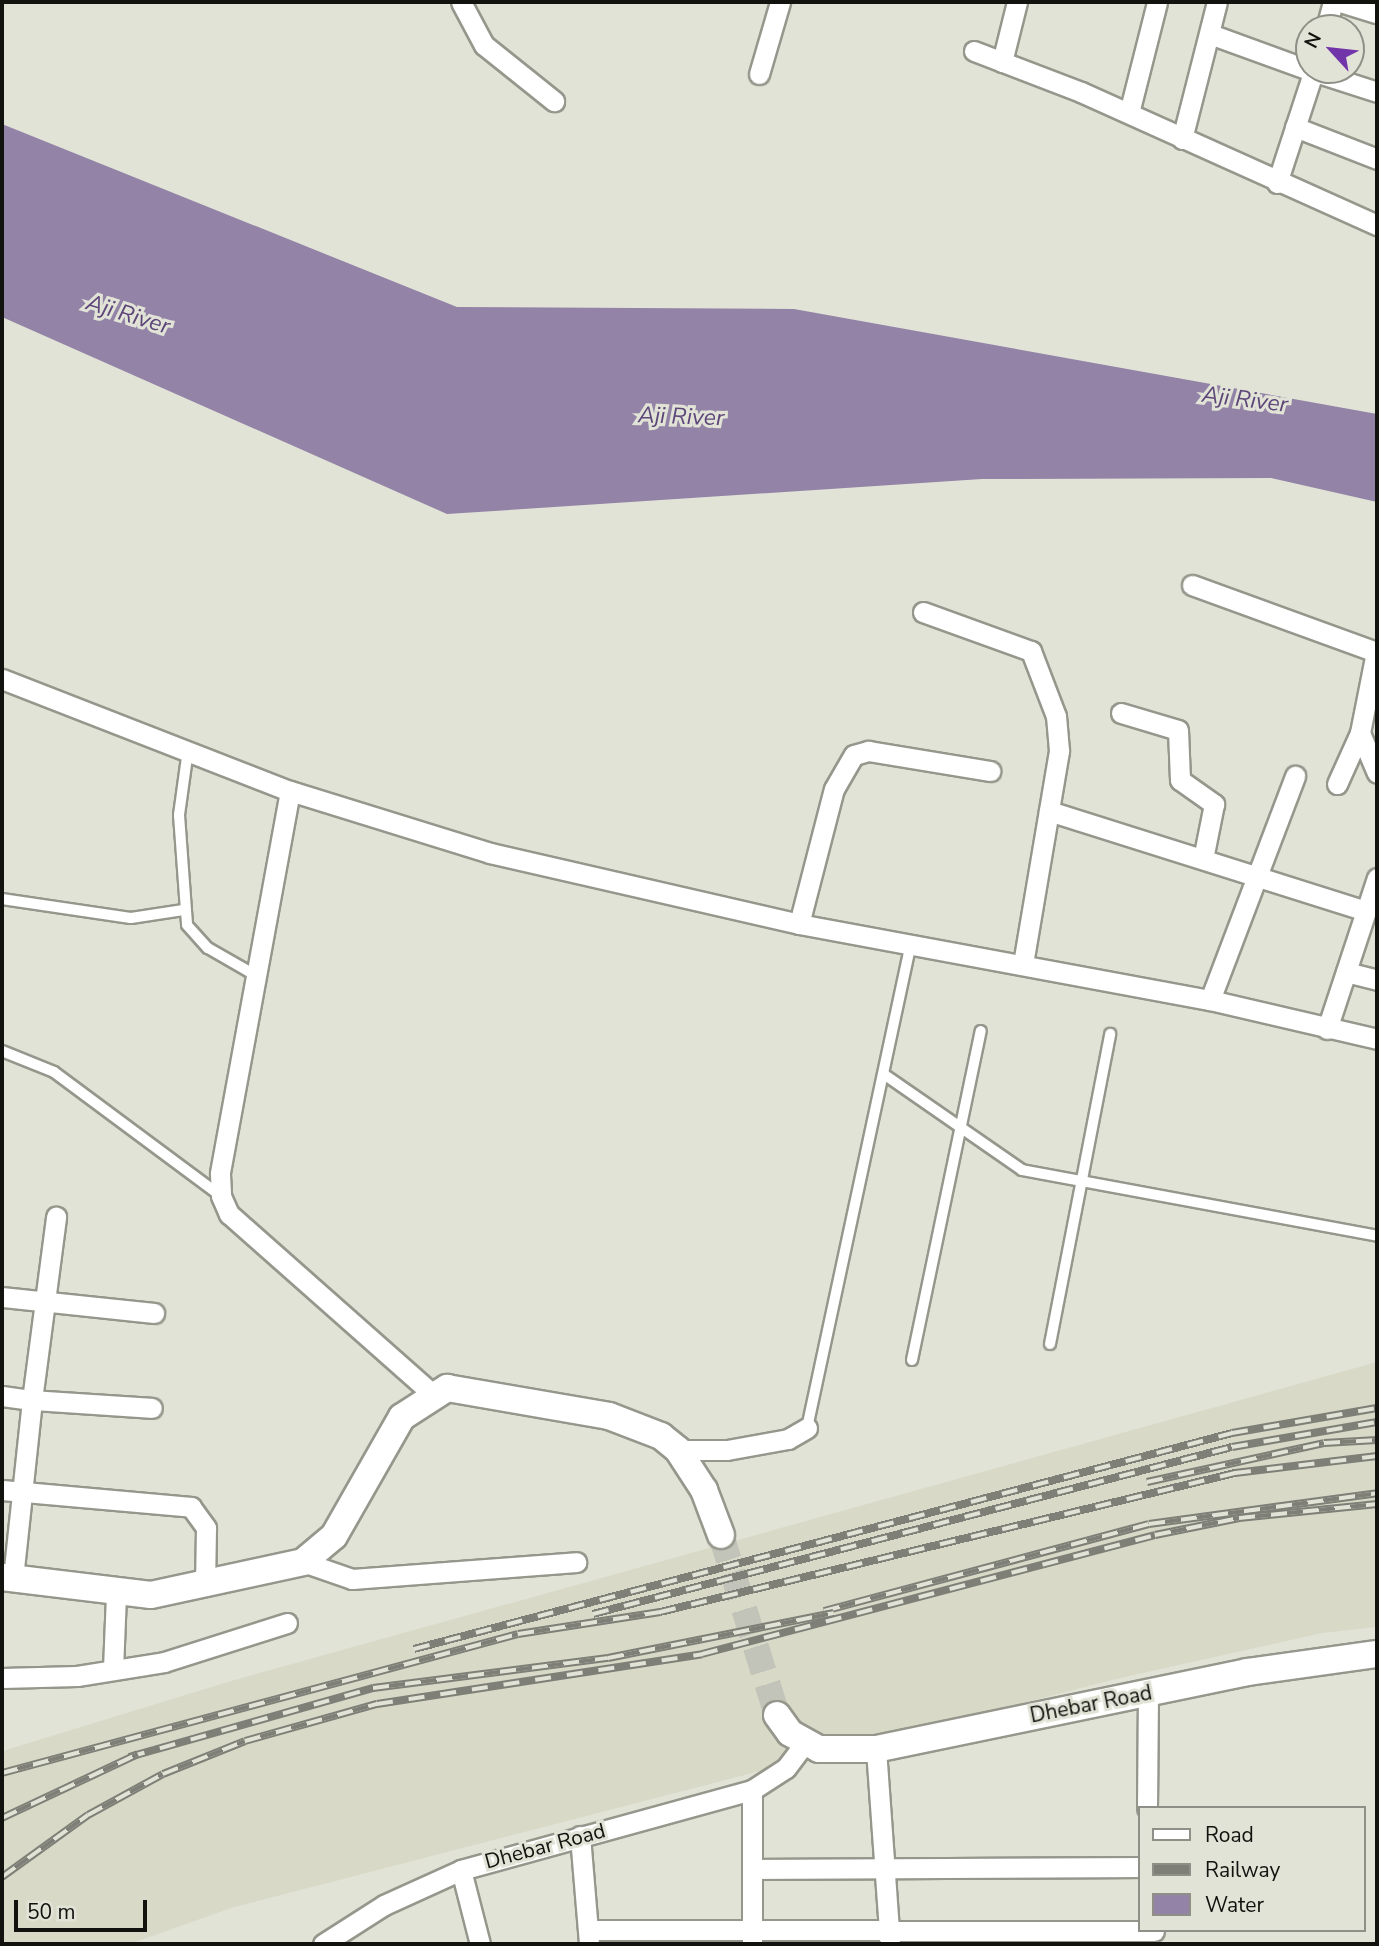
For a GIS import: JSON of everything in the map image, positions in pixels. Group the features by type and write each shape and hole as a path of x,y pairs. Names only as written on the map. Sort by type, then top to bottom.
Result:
{"street":[{"path":"461,2 484,45 554,100"},
{"path":"760,74 778,2"},
{"path":"1002,62 1017,2"},
{"path":"1129,113 1157,2"},
{"path":"1182,139 1217,2"},
{"path":"1340,2 1375,9"},
{"path":"1210,34 1295,64"},
{"path":"974,51 1129,113 1277,183 1377,225"},
{"path":"1277,183 1307,84"},
{"path":"1353,84 1377,92"},
{"path":"1295,127 1377,159"},
{"path":"1192,585 1370,646 1377,665 1360,733 1337,784"},
{"path":"923,612 1031,651 1059,736 1023,964"},
{"path":"2,679 189,748 290,791 490,853 799,924 911,942 1210,1000 1377,1039"},
{"path":"1121,713 1178,730 1180,780 1214,804 1203,859"},
{"path":"1360,733 1377,773"},
{"path":"799,924 834,789 854,755 868,751 989,771"},
{"path":"1210,1000 1255,875 1295,776"},
{"path":"290,791 220,1174 221,1196 229,1214 431,1393"},
{"path":"1049,811 1366,911"},
{"path":"1327,1029 1377,878"},
{"path":"1346,972 1377,980"},
{"path":"56,1217 23,1492 7,1578 116,1593 205,1586 303,1562 334,1536 396,1424 431,1393 469,1388 609,1416 643,1427 678,1450 722,1535"},
{"path":"2,1297 154,1313"},
{"path":"2,1396 152,1408"},
{"path":"678,1450 727,1450 789,1439 807,1428"},
{"path":"2,1490 191,1507 206,1528 205,1586"},
{"path":"303,1562 352,1579 576,1562"},
{"path":"113,1669 116,1593"},
{"path":"2,1678 164,1662 288,1623"},
{"name":"Dhebar Road","path":"323,1944 384,1905 461,1870 752,1790 786,1768 805,1743 829,1750 876,1749 1148,1694 1377,1654"},
{"path":"1147,1806 1148,1694"},
{"path":"777,1715 805,1743"},
{"path":"876,1749 891,1936"},
{"path":"752,1790 752,1935"},
{"path":"580,1836 589,1937 1154,1935"},
{"path":"754,1869 1138,1867"},
{"path":"461,1870 480,1944"}],"lane":[{"path":"189,748 179,815 183,910 196,939 255,975"},
{"path":"2,899 131,918 183,910"},
{"path":"807,1428 885,1075 911,942"},
{"path":"912,1360 981,1031"},
{"path":"1050,1344 1111,1034"},
{"path":"2,1051 54,1072 221,1196"},
{"path":"885,1075 1022,1170 1377,1236"}],"shaded area":[{"path":"1377,1362 1377,1627 1322,1633 1112,1680 231,1908 130,1944 2,1944 2,1752 9,1749 231,1681"}],"water":[{"name":"Aji River","path":"2,124 457,307 794,309 1377,414 1377,502 1271,478 982,479 447,514 2,317"}],"tunnel":[{"path":"721,1535 777,1715"}],"railway":[{"path":"414,1649 1232,1433 1377,1408"},
{"path":"593,1614 1232,1447 1377,1422"},
{"path":"1147,1482 1324,1443 1377,1440"},
{"path":"2,1773 518,1634 660,1612 1235,1473 1377,1456"},
{"path":"824,1611 1149,1524 1377,1493"},
{"path":"2,1877 88,1815 163,1774 245,1741 377,1704 702,1654 1155,1535 1239,1518 1377,1504"},
{"path":"129,1757 373,1688 608,1658 834,1613"},
{"path":"2,1818 138,1754"}]}
